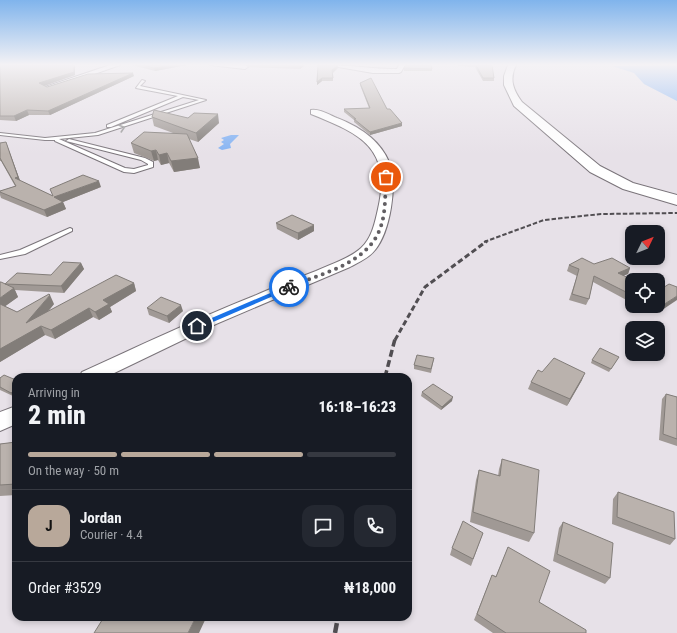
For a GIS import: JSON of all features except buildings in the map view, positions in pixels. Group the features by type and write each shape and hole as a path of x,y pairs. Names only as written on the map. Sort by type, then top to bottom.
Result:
{"main road":[{"path":"511,95 518,104 595,169 628,186 677,200"}],"street":[{"path":"97,373 210,320 345,264 360,256 371,246 381,226 386,177 384,163 370,141 361,134 349,126 314,112"},
{"path":"0,422 12,416"}],"lane":[{"path":"0,134 62,138 112,131 204,100 176,95"},
{"path":"0,131 50,135 92,131 184,96"},
{"path":"54,138 124,170 134,171 151,166 151,163 143,160 62,138"},
{"path":"0,256 22,252 70,230"}],"water":[{"path":"664,95 677,95 677,101"},
{"path":"231,135 239,135 230,144 231,148 222,150 218,148 224,144 221,142 224,140 221,138"}],"railway":[{"path":"484,242 544,220 601,214 677,213"},
{"path":"395,340 425,287 487,241"},
{"path":"386,373 395,339"},
{"path":"335,633 337,621"}],"way so far":[{"path":"289,287 345,264 360,256 371,246 381,226 386,177"}],"route":[{"path":"197,326 289,287"}]}
